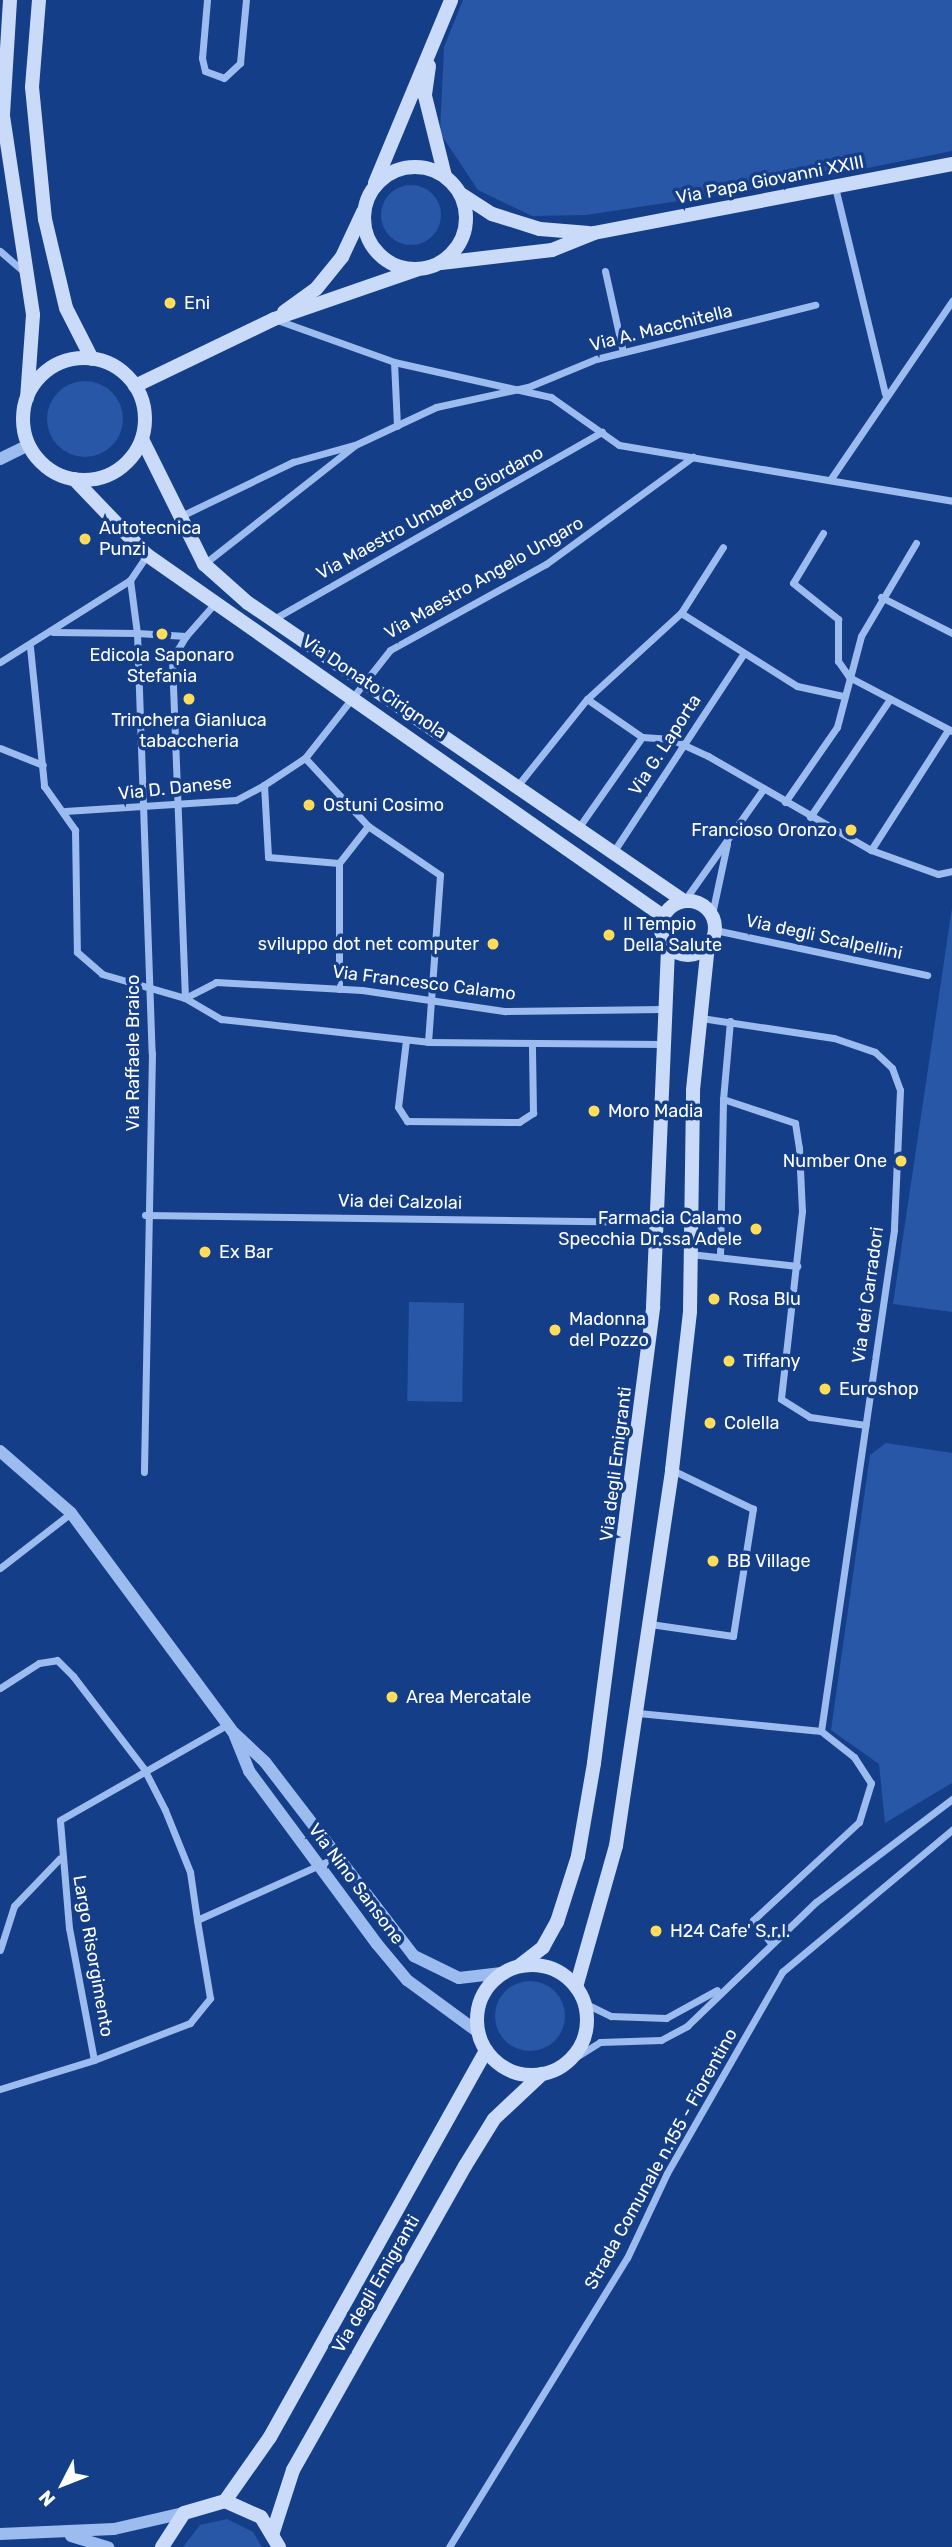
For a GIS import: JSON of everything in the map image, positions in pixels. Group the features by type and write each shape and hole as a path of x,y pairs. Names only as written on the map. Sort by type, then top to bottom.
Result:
{"main road":[{"path":"10,0 3,116 4,158 33,315 27,398 29,445 48,467 74,479 108,476 135,454 142,439 143,402 135,386 109,364 92,359 53,367 27,398"},
{"path":"39,0 32,87 45,219 66,308 92,359"},
{"path":"274,319 316,289 342,257 365,209 451,0"},
{"path":"431,51 425,96 445,176"},
{"name":"Via Papa Giovanni XXIII","path":"441,263 552,250 594,233 952,164"},
{"path":"135,386 274,319 441,263 466,225 461,194 445,176 422,167 398,169 373,188"},
{"name":"Via Papa Giovanni XXIII","path":"461,194 492,214 540,229 594,233"},
{"path":"365,209 377,252 419,269"},
{"name":"Via Donato Cirignola","path":"142,439 177,518 204,564 272,620 518,785 684,901"},
{"name":"Via Donato Cirignola","path":"74,479 147,555 353,694 663,916"},
{"path":"576,1987 616,1846 638,1713 672,1470 690,1254 697,1017 708,946 715,930 712,914 684,901 663,916"},
{"name":"Via degli Emigranti","path":"502,1973 519,1966 543,1947 557,1922 578,1856 637,1469 655,1222 667,945 663,916"},
{"path":"667,945 683,954 708,946"},
{"name":"Via degli Emigranti","path":"274,2532 293,2470 494,2119 542,2074 560,2067 583,2039 584,2003 576,1987 551,1968 519,1966"},
{"path":"502,1973 481,1999 478,2032 486,2050 510,2070 542,2074"},
{"name":"Via degli Emigranti","path":"225,2501 270,2437 486,2050"},
{"path":"162,2547 184,2513 225,2501 261,2517 274,2532 279,2547"}],"street":[{"path":"207,0 202,58 205,71 225,78 240,63 246,0"},
{"path":"835,187 885,394"},
{"path":"0,251 26,274"},
{"path":"605,271 622,352"},
{"path":"830,480 885,394 952,301"},
{"name":"Via A. Macchitella","path":"355,445 436,407 517,389 622,352 815,305"},
{"path":"274,319 394,362 551,397 620,445 952,501"},
{"path":"394,362 397,426"},
{"name":"Via Maestro Umberto Giordano","path":"272,620 603,432"},
{"path":"0,459 29,445"},
{"path":"177,518 293,462 355,445"},
{"path":"204,564 355,445"},
{"name":"Via Maestro Angelo Ungaro","path":"362,679 390,650 600,529 693,457"},
{"path":"823,533 793,583 838,619 838,661 849,677 950,731 871,850"},
{"path":"785,802 837,727 849,677 881,597 916,543"},
{"path":"518,785 587,699 681,613 723,547"},
{"path":"0,662 30,647 130,580 147,555"},
{"name":"Via Raffaele Braico","path":"130,580 137,633 145,808 149,990 144,1472"},
{"path":"881,597 952,633"},
{"path":"185,998 172,659 186,636 215,602"},
{"path":"681,613 742,656 797,686 843,696"},
{"path":"53,632 186,636"},
{"path":"30,647 44,786 65,811 75,830 77,952 102,974 149,990 185,998 220,1019 428,1042 531,1047 662,1044"},
{"name":"Via G. Laporta","path":"614,851 742,656"},
{"name":"Via D. Danese","path":"65,811 145,808 236,800 305,758 362,679"},
{"path":"587,699 642,737 685,745 871,850 938,874 952,871"},
{"path":"810,817 890,699"},
{"path":"579,827 642,737"},
{"path":"0,748 43,765"},
{"path":"305,758 368,826 440,875 428,1042"},
{"path":"264,785 268,857 339,863"},
{"path":"684,901 764,789"},
{"path":"340,989 339,863 368,826"},
{"path":"712,914 729,840"},
{"name":"Via degli Scalpellini","path":"715,930 927,975"},
{"name":"Via Francesco Calamo","path":"185,998 216,982 340,989 505,1011 663,1009"},
{"name":"Via dei Carradori","path":"697,1017 834,1038 875,1052 892,1069 900,1090 894,1230 821,1731"},
{"path":"720,1258 723,1099 730,1021"},
{"path":"406,1040 398,1107 407,1121 519,1122 533,1113 531,1047"},
{"path":"723,1099 795,1124 802,1211 781,1399 810,1417 865,1425"},
{"name":"Via dei Calzolai","path":"145,1215 655,1222"},
{"path":"690,1254 797,1266"},
{"name":"Via Nino Sansone","path":"0,1451 71,1513 231,1729 265,1762 414,1956 435,1971 459,1978 502,1973"},
{"path":"650,1624 733,1636 753,1509 672,1470"},
{"path":"0,1568 71,1513"},
{"name":"Largo Risorgimento","path":"0,1688 39,1663 57,1660 144,1769 190,1872 210,1998 190,2023 94,2060 0,2089"},
{"path":"638,1713 821,1731 854,1758 871,1783 870,1803 845,1837 753,1920 772,1943"},
{"name":"Via Nino Sansone","path":"231,1729 249,1771 407,1980 478,2032"},
{"name":"Largo Risorgimento","path":"94,2060 60,1858 60,1820 144,1769 231,1729"},
{"path":"560,2067 600,2042 661,2040 687,2025 772,1943 912,1824 952,1799"},
{"name":"Strada Comunale n.155 - Fiorentino","path":"449,2547 627,2258 667,2173 782,1972 952,1830"},
{"path":"197,1920 337,1857"},
{"name":"Largo Risorgimento","path":"0,1950 14,1906 60,1858"},
{"path":"584,2003 611,2016 666,2018 724,1987"},
{"path":"0,2534 60,2533 156,2524 184,2513"},
{"path":"60,2533 108,2547"}],"shaded area":[{"path":"463,0 952,0 952,151 778,186 586,215 532,216 478,190 440,133 444,47"},
{"path":"411,185 428,190 436,198 441,215 436,232 428,240 411,245 394,240 386,232 381,215 386,198 394,190"},
{"path":"78,381 92,381 106,387 117,398 123,419 120,434 112,446 92,457 78,457 64,451 53,440 47,426 47,412 53,398 64,387"},
{"path":"952,908 952,1312 893,1304"},
{"path":"409,1302 464,1303 462,1402 407,1401"},
{"path":"886,1443 952,1453 952,1783 885,1823 879,1764 831,1730 870,1455"},
{"path":"530,1981 555,1991 565,2016 555,2041 530,2051 505,2041 495,2016 505,1991"},
{"path":"227,2519 253,2532 262,2547 183,2547 200,2525"}],"place":[{"name":"Eni","path":"170,303"},
{"name":"Autotecnica Punzi","path":"85,539"},
{"name":"Edicola Saponaro Stefania","path":"162,634"},
{"name":"Trinchera Gianluca tabaccheria","path":"189,699"},
{"name":"Ostuni Cosimo","path":"309,805"},
{"name":"Francioso Oronzo","path":"851,830"},
{"name":"Il Tempio Della Salute","path":"609,935"},
{"name":"sviluppo dot net computer","path":"493,944"},
{"name":"Moro Madia","path":"594,1111"},
{"name":"Number One","path":"901,1161"},
{"name":"Farmacia Calamo Specchia Dr.ssa Adele","path":"756,1229"},
{"name":"Ex Bar","path":"205,1252"},
{"name":"Rosa Blu","path":"714,1299"},
{"name":"Madonna del Pozzo","path":"555,1330"},
{"name":"Tiffany","path":"729,1361"},
{"name":"Euroshop","path":"825,1389"},
{"name":"Colella","path":"710,1423"},
{"name":"BB Village","path":"713,1561"},
{"name":"Area Mercatale","path":"392,1697"},
{"name":"H24 Cafe' S.r.l.","path":"656,1931"}]}
